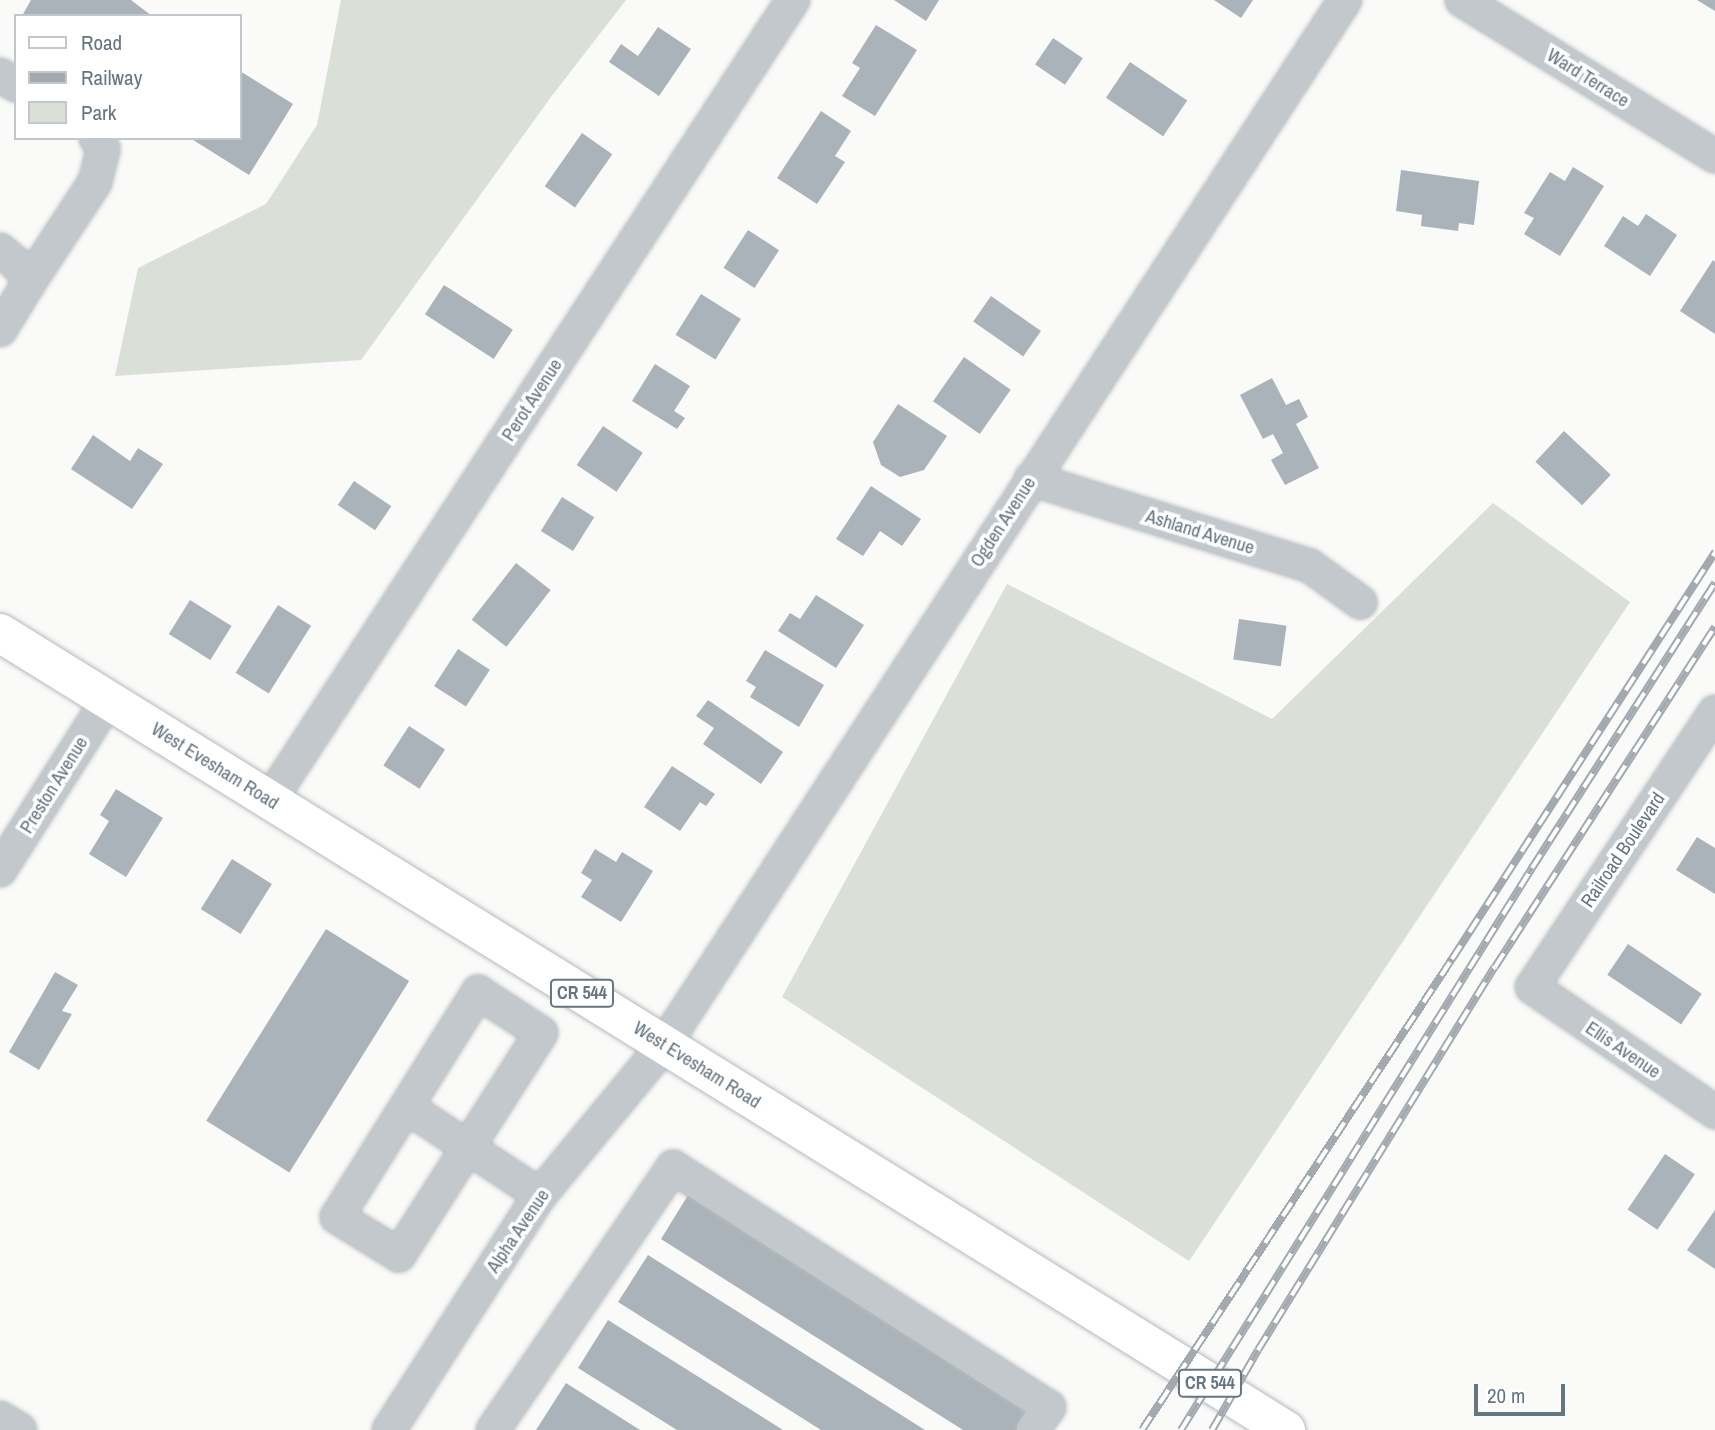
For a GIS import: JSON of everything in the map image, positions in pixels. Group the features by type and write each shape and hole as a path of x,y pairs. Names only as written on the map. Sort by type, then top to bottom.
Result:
{"main road":[{"name":"West Evesham Road","path":"0,633 1286,1430"}],"street":[{"name":"Perot Avenue","path":"270,800 793,0"},
{"name":"Ogden Avenue","path":"664,1045 1345,0"},
{"name":"Ward Terrace","path":"1462,0 1715,156"},
{"path":"0,330 95,182 103,149 97,140"},
{"path":"0,250 18,265 30,281"},
{"name":"Ashland Avenue","path":"1031,479 1310,566 1360,602"},
{"name":"Preston Avenue","path":"0,870 108,700"},
{"name":"Railroad Boulevard","path":"1532,987 1715,712"},
{"name":"Ellis Avenue","path":"1532,987 1715,1112"},
{"path":"478,992 541,1032 466,1147 399,1255 337,1217 478,992"},
{"name":"Alpha Avenue","path":"390,1430 540,1195 664,1045"},
{"path":"407,1107 540,1195"},
{"path":"493,1430 673,1167 1049,1407 1034,1430"},
{"path":"0,1418 20,1430"}],"green space":[{"path":"341,0 626,0 551,97 361,360 115,376 138,268 266,204 317,125"},
{"path":"1493,503 1630,602 1189,1261 782,997 1007,584 1272,719"}],"building":[{"path":"31,0 131,0 149,14 23,14"},
{"path":"894,0 939,0 926,21"},
{"path":"1214,0 1253,0 1241,18"},
{"path":"1697,0 1715,0 1715,11"},
{"path":"876,25 917,50 875,116 842,96 860,68 852,63"},
{"path":"658,27 691,49 659,96 609,62 621,44 638,56"},
{"path":"1053,38 1083,58 1065,85 1035,65"},
{"path":"1130,62 1187,101 1163,136 1106,98"},
{"path":"242,72 293,104 249,175 193,140 242,140"},
{"path":"821,111 851,131 835,156 845,162 817,204 777,178"},
{"path":"582,133 612,154 575,207 545,186"},
{"path":"1573,167 1604,186 1560,256 1524,234 1534,218 1524,213 1550,172 1565,181"},
{"path":"1401,170 1479,181 1474,225 1459,223 1458,231 1421,226 1422,215 1396,211"},
{"path":"1646,214 1677,235 1650,276 1604,246 1623,216 1638,226"},
{"path":"748,230 779,250 755,288 723,268"},
{"path":"1713,260 1715,262 1715,334 1680,311"},
{"path":"444,285 513,330 494,359 425,314"},
{"path":"701,294 741,319 715,360 676,335"},
{"path":"991,296 1041,331 1023,356 973,321"},
{"path":"964,357 1011,390 980,434 933,401"},
{"path":"655,364 690,386 674,411 685,418 677,429 632,401"},
{"path":"1272,378 1286,405 1299,399 1308,417 1296,424 1319,468 1285,485 1271,460 1283,453 1273,434 1263,439 1240,395"},
{"path":"898,404 947,436 924,470 900,477 881,465 873,442"},
{"path":"603,426 643,453 617,492 577,465"},
{"path":"1564,431 1611,475 1582,505 1535,462"},
{"path":"93,435 130,461 138,448 163,464 132,509 71,469"},
{"path":"354,481 391,506 375,530 338,505"},
{"path":"871,486 921,519 902,546 880,531 863,556 836,539"},
{"path":"562,497 594,517 573,551 541,531"},
{"path":"516,563 551,590 506,647 472,620"},
{"path":"816,595 864,625 836,668 778,631 790,613 800,619"},
{"path":"190,600 232,626 210,660 169,634"},
{"path":"278,605 311,626 269,694 236,673"},
{"path":"1239,619 1287,626 1281,666 1233,660"},
{"path":"458,649 490,670 466,707 434,686"},
{"path":"765,650 824,685 799,727 750,697 756,687 746,681"},
{"path":"708,700 783,752 761,784 703,744 714,728 696,716"},
{"path":"409,726 445,749 419,789 383,765"},
{"path":"672,766 715,794 706,806 700,802 680,831 644,807"},
{"path":"116,789 163,818 126,877 89,854 109,821 100,815"},
{"path":"1697,837 1715,848 1715,894 1676,870"},
{"path":"595,849 616,862 622,852 653,871 621,922 581,897 592,880 581,873"},
{"path":"232,859 272,884 241,934 201,909"},
{"path":"326,929 409,981 289,1173 206,1121"},
{"path":"1628,944 1702,994 1681,1024 1607,975"},
{"path":"55,972 78,985 62,1011 72,1014 39,1070 9,1052"},
{"path":"1665,1154 1695,1174 1657,1230 1628,1210"},
{"path":"690,1192 1037,1411 1024,1430 963,1430 661,1239"},
{"path":"1715,1210 1715,1269 1687,1250"},
{"path":"648,1255 925,1430 821,1430 618,1302"},
{"path":"608,1320 783,1430 677,1430 578,1368"},
{"path":"566,1383 640,1430 536,1430"}],"railway":[{"path":"1142,1430 1452,959 1715,552"},
{"path":"1181,1430 1532,868 1715,583"},
{"path":"1212,1430 1258,1350 1495,967 1715,627"}]}
